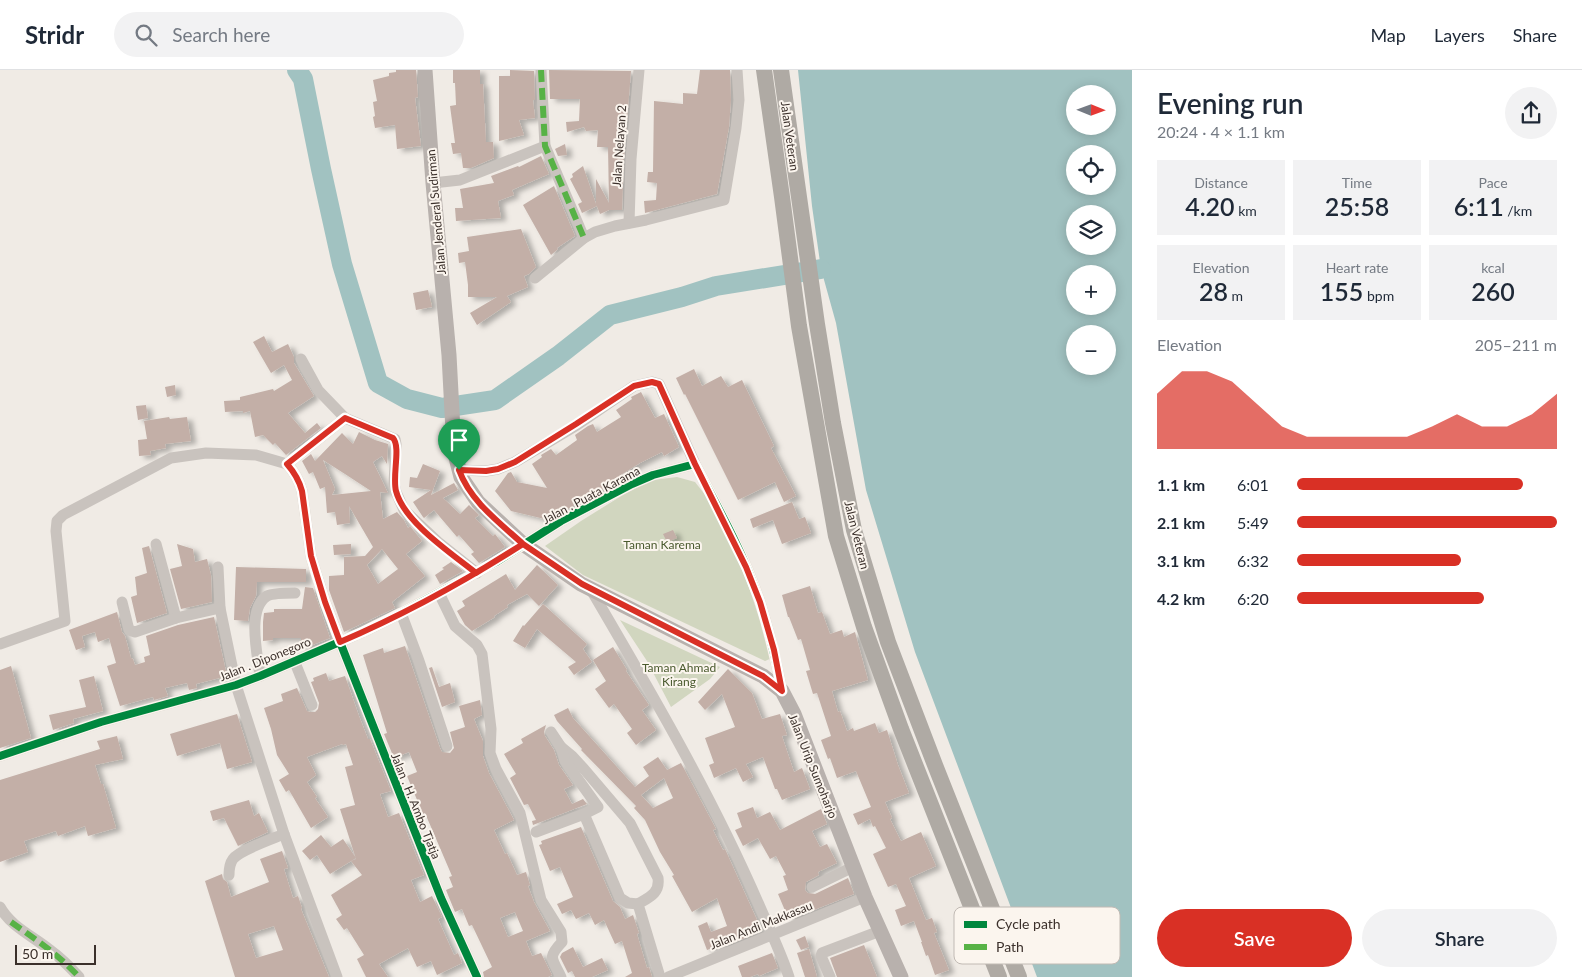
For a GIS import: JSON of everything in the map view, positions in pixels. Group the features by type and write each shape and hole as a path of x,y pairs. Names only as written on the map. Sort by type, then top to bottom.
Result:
{"highway":[{"name":"Jalan Veteran","path":"764,70 817,324 833,423 854,530 888,642 991,907"},
{"name":"Jalan Veteran","path":"781,70 799,326 836,536 864,627 901,729 971,907"},
{"name":"Jalan Veteran","path":"994,964 999,977"},
{"name":"Jalan Veteran","path":"1014,964 1019,977"}],"main road":[{"name":"Jalan Jenderal Sudirman","path":"425,70 433,183 449,355 454,450"},
{"name":"Jalan Urip Sumoharjo","path":"454,450 462,477 478,502 523,544 590,588 763,676 782,691 794,714 853,867 898,976"}],"street":[{"path":"541,70 546,146 584,238"},
{"name":"Jalan Nelayan 2","path":"629,223 631,159 639,70"},
{"path":"535,278 584,238 595,232 724,200 736,128 739,100 738,70"},
{"path":"433,183 460,180 546,146"},
{"path":"301,360 318,390 345,418 394,439 396,444 394,484 404,510 438,542 476,573"},
{"path":"459,470 486,471 498,469 515,462 634,386 652,382 659,384 695,464 746,567 760,602 774,650 782,691"},
{"path":"0,644 66,621 56,531 57,521 63,515 171,458 206,452 256,454 287,464 345,418"},
{"name":"Jalan . H. Ambo Tjatja","path":"287,464 294,472 302,491 311,556 325,602 441,898 477,977"},
{"name":"Jalan . Puata Karama","path":"523,544 561,521 632,484 653,475 695,464"},
{"path":"156,544 176,618"},
{"name":"Jalan . Diponegoro","path":"0,756 101,722 236,685 260,676 340,642 401,613 476,573 523,544"},
{"path":"218,567 220,608 236,685 284,834 337,977"},
{"path":"590,588 643,678 719,818 773,935 789,977"},
{"path":"260,676 255,638 257,611 268,596 295,593"},
{"path":"439,593 455,626 477,645 482,654 491,729 490,753 496,769 520,813 541,900 561,932 562,942 553,951 552,956 561,977"},
{"path":"122,602 127,626 131,631 135,632 176,618 220,608"},
{"path":"401,613 446,746"},
{"path":"294,660 312,705"},
{"path":"550,732 561,747 572,756 630,823 658,878 658,887 654,894 638,904 628,903 620,898 584,814"},
{"path":"561,747 565,761 598,807"},
{"path":"536,832 584,814 608,799"},
{"path":"230,875 231,860 248,849 284,834"},
{"path":"812,887 853,867"},
{"name":"Jalan Andi Makkasau","path":"668,977 865,897"},
{"path":"638,904 660,977"},
{"path":"0,907 11,922 51,950 79,977"},
{"path":"830,977 821,956 822,953 880,931"}],"green space":[{"name":"Taman Karema","path":"677,477 695,482 714,506 743,569 772,658 765,661 583,575 545,546 626,493 653,480"},
{"name":"Taman Ahmad Kirang","path":"620,620 720,667 710,679 671,707 647,661"}],"water":[{"path":"798,70 1132,70 1132,977 1037,977 1032,964 1120,964 1120,907 1011,907 915,652 866,490 836,323 821,269 812,206"}],"building":[{"path":"396,70 416,70 418,97 415,98 421,146 397,149 395,125 375,128 373,102 377,101 373,80 389,76 389,73 396,72"},
{"path":"453,70 480,70 480,84 483,84 486,142 493,142 494,158 471,168 463,168 461,153 453,154 451,143 455,143 450,106 456,105"},
{"path":"510,70 534,71 535,100 533,100 535,118 519,120 524,135 499,141 499,76 510,76"},
{"path":"549,70 631,71 622,210 609,210 600,214 597,206 582,213 578,204 582,202 570,179 573,177 572,174 583,166 596,204 596,179 609,203 608,147 597,147 598,130 586,131 584,127 567,132 566,122 579,121 580,99 550,99"},
{"path":"700,70 730,70 731,100 729,127 717,194 645,213 644,201 656,200 657,183 647,182 648,172 653,172 654,101 683,104 683,93 697,94"},
{"path":"565,144 567,155 558,156 555,149"},
{"path":"541,156 549,174 512,190 514,195 498,201 501,218 456,221 455,208 463,208 460,189 494,183 491,176 519,167"},
{"path":"554,186 575,236 557,248 551,255 523,205"},
{"path":"521,229 536,267 524,276 528,287 507,296 511,302 477,325 470,313 497,297 468,297 465,262 459,263 458,253 469,251 467,237"},
{"path":"428,290 432,307 416,310 413,293"},
{"path":"264,336 272,352 288,344 294,357 294,363 314,396 288,413 305,433 317,423 321,428 286,455 275,443 273,445 263,435 255,437 250,411 243,413 243,411 225,412 224,401 240,400 240,397 273,389 274,391 292,380 284,365 271,373 253,342"},
{"path":"694,369 702,386 721,376 728,387 742,380 774,446 771,448 796,496 784,502 775,482 738,500 676,378"},
{"path":"175,385 176,395 167,397 165,387"},
{"path":"641,392 655,418 664,414 679,447 664,456 662,452 640,463 619,476 621,478 549,520 511,511 495,491 508,473 511,472 517,482 547,488 532,464 551,449 556,455 577,440 575,435 588,426 593,424 597,432 621,417 616,410 632,399 631,397"},
{"path":"146,405 148,418 138,420 136,406"},
{"path":"169,417 170,419 187,417 191,441 165,444 166,448 150,451 151,455 139,456 138,440 147,439 144,421"},
{"path":"359,432 388,444 387,464 382,456 373,462 388,493 380,492 383,519 397,512 408,528 410,526 422,541 406,554 425,576 392,602 395,608 344,632 329,590 329,576 344,575 344,557 365,556 373,547 349,506 350,523 337,525 335,512 327,513 325,487 320,489 313,472 309,474 302,461 311,454 315,461 342,433 353,444","holes":["323,460 345,474 371,491 332,495 335,489","382,549 398,569 378,584 367,565"]},
{"path":"423,464 440,471 431,495 454,483 458,490 443,498 460,514 469,505 479,515 475,518 493,536 495,534 505,547 479,563 471,554 474,552 459,535 457,537 434,510 423,517 413,502 431,490 409,487 410,477 417,478"},
{"path":"792,502 799,519 805,517 811,533 782,544 773,520 753,528 750,519"},
{"path":"673,530 677,538 667,542 663,534"},
{"path":"177,544 193,549 195,562 207,559 211,575 212,602 181,609 170,569 182,566"},
{"path":"351,544 351,554 334,555 333,545"},
{"path":"149,546 167,613 137,623 131,597 137,595 135,577 147,573 142,548"},
{"path":"451,562 463,571 440,584 435,575"},
{"path":"537,565 558,585 539,606 527,594 507,605 508,607 495,617 472,631 465,625 457,611 465,606 462,601 506,574 515,590"},
{"path":"236,567 306,569 306,582 257,582 256,596 250,608 248,621 234,620"},
{"path":"810,586 818,613 822,612 830,634 842,630 844,637 855,632 868,680 832,691 838,712 840,711 847,731 853,728 854,731 875,723 879,733 887,730 909,793 885,802 892,818 890,819 901,841 921,832 936,866 909,878 926,920 932,918 937,932 934,933 949,970 935,975 928,955 926,956 914,921 901,926 895,910 906,906 896,884 888,887 873,854 886,848 875,826 873,827 870,819 858,825 853,814 871,807 856,771 837,778 821,740 831,736 817,693 813,694 806,671 810,670 801,639 798,640 788,617 782,595"},
{"path":"305,587 313,588 330,638 305,648 301,648 301,638 273,638 273,640 263,641 264,613 274,612 274,609 302,609"},
{"path":"543,604 587,644 583,649 592,662 574,675 568,667 576,662 537,629 525,648 513,641 523,625"},
{"path":"117,612 122,632 135,665 145,662 144,657 150,655 146,636 178,625 214,617 227,676 196,684 197,688 189,690 187,683 165,688 168,696 154,700 153,697 120,706 107,666 116,663 109,638 98,642 95,632 82,636 85,647 76,650 69,630"},
{"path":"405,646 442,752 450,753 454,748 450,732 465,727 459,706 480,700 482,715 474,719 483,741 483,756 489,773 514,820 494,830 517,875 526,872 530,885 528,886 534,902 550,931 526,941 532,956 541,953 552,975 548,977 484,977 483,972 492,967 472,925 469,926 462,909 455,912 446,890 453,887 449,877 452,876 407,776 417,772 409,752 394,758 384,734 387,733 363,655 383,648 384,653","holes":["515,912 523,931 508,937 500,918"]},
{"path":"613,647 626,671 649,705 642,710 656,730 636,745 627,733 632,729 614,704 609,708 595,689 606,681 593,660"},
{"path":"11,666 31,738 0,748 0,670"},
{"path":"432,667 439,687 450,683 455,702 442,707 429,668"},
{"path":"728,669 752,693 762,719 780,714 787,735 782,736 794,772 802,768 810,789 782,800 777,789 775,789 763,757 746,764 753,777 743,782 736,768 714,778 709,765 714,763 705,738 735,727 722,694 705,710 698,702"},
{"path":"326,673 329,681 345,676 368,739 370,739 391,791 380,794 388,817 399,813 424,875 411,880 420,902 432,896 442,917 438,919 454,955 458,953 462,963 437,975 431,961 417,967 408,948 379,964 388,977 366,977 357,959 364,955 347,928 344,930 336,919 342,915 331,895 362,875 351,861 356,859 340,809 355,805 345,767 353,765 346,744 307,757 316,775 307,782 328,817 311,828 289,790 286,792 279,780 289,774 277,755 264,708 283,701 281,694 297,688 307,711 315,712 318,709 319,703 311,682 314,681 313,678"},
{"path":"94,676 103,711 73,719 74,723 53,730 49,715 86,707 79,680"},
{"path":"568,708 573,718 635,787 649,776 643,767 658,757 667,770 681,763 716,829 713,830 723,850 725,849 762,931 723,947 722,945 707,950 698,926 707,922 711,932 727,926 717,898 692,912 645,820 634,808 636,806 581,750 554,715","holes":["664,778 673,798 653,808 641,795"]},
{"path":"237,714 252,762 227,769 220,743 177,756 170,734"},
{"path":"546,725 545,736 554,750 559,765 573,785 564,789 572,804 583,799 587,804 533,825 532,821 536,820 528,804 524,805 510,778 516,774 504,754 523,743 521,739"},
{"path":"117,736 123,759 95,765 101,784 103,784 116,828 88,836 85,826 58,836 56,831 24,841 28,852 0,862 0,780 100,749 97,741"},
{"path":"249,800 254,816 259,813 268,832 238,846 224,818 213,821 210,811"},
{"path":"753,807 757,818 770,812 780,830 821,809 827,824 812,831 820,847 827,844 837,863 818,872 819,875 806,882 805,890 808,893 815,894 848,878 854,894 789,920 778,894 788,890 783,876 786,875 776,856 770,859 758,838 743,846 735,830 742,827 737,813"},
{"path":"581,827 613,901 620,907 625,919 633,915 647,968 649,967 652,977 625,977 632,973 622,941 615,944 604,920 595,925 589,913 576,919 571,910 562,914 557,904 573,897 560,867 550,871 539,845 542,844 541,841"},
{"path":"321,835 331,847 343,839 356,858 330,874 317,855 310,860 302,851"},
{"path":"282,851 288,868 284,869 293,898 298,896 301,909 329,977 235,977 205,881 222,874 223,879 227,882 231,897 269,882 260,859","holes":["274,926 283,950 256,958 248,934"]},
{"path":"805,936 809,947 801,950 796,940"},
{"path":"864,945 877,977 837,977 830,958"},
{"path":"573,947 583,967 602,958 608,970 592,977 575,977 572,971 568,973 560,957 562,953"},
{"path":"809,949 817,977 805,977 797,953"},
{"path":"772,953 778,968 759,976 758,974 742,977 738,966"}],"waterway":[{"path":"297,70 303,79 342,264 378,383 407,399 442,408 495,400 558,356 610,315 682,297 716,286 821,269"}],"marked path":[{"path":"541,70 545,146 584,238"},
{"path":"11,922 55,954 79,977"}],"cycle path":[{"path":"345,418 287,464 300,483 311,557 325,602 441,898 477,977"},
{"path":"0,756 101,722 236,685 260,676 363,632 401,613 496,562 561,521 632,484 653,475 695,464 731,532 754,584 775,657 782,691"}],"route":[{"path":"459,470 478,502 523,544 496,562 476,573 438,542 404,510 394,484 396,444 393,438 345,418 287,464 294,472 302,491 311,556 340,642 439,593 452,586 496,562 523,544 582,584 763,676 782,691 774,650 760,602 746,567 718,507 695,464 659,384 652,382 634,386 515,462 498,469 486,471 459,470"}]}
